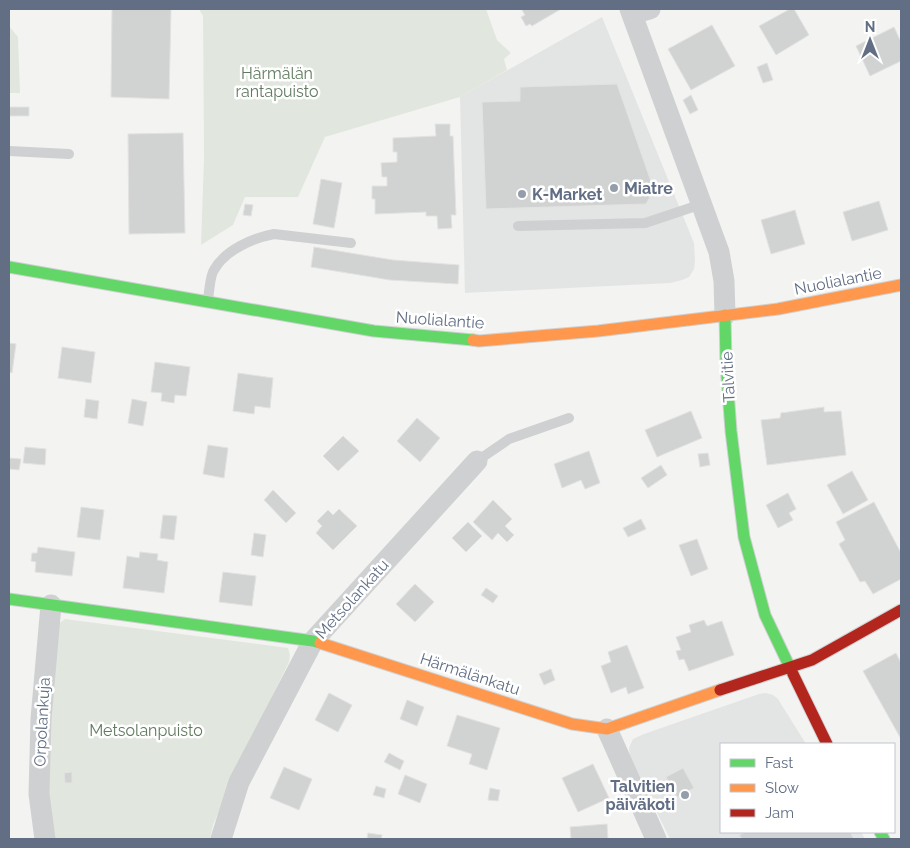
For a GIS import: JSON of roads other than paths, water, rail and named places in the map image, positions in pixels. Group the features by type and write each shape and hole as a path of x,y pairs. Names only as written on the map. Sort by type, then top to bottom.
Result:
{"street":[{"name":"Talvitie","path":"637,11 719,252 724,281 726,364 731,431 744,538 765,615 827,743"},
{"name":"Nuolialantie","path":"9,268 374,331 479,341 598,331 778,309 901,285"},
{"name":"Metsolankatu","path":"221,839 239,782 313,641 477,461"},
{"name":"Härmälänkatu","path":"9,600 313,641 572,724 607,729 812,660 901,610"},
{"name":"Orpolankuja","path":"45,839 39,794 41,719 51,605"},
{"path":"607,729 656,839"}],"lane":[{"path":"9,151 69,154"},
{"path":"518,226 644,223 702,204"},
{"path":"208,302 213,270 228,252 262,237 274,234 351,243"},
{"path":"477,461 509,439 569,418"}],"place":[{"name":"Miatre","path":"614,188"},
{"name":"K-Market","path":"522,194"},
{"name":"Talvitien päiväkoti","path":"685,795"}],"park label":[{"name":"Härmälän rantapuisto","path":"277,82"},
{"name":"Metsolanpuisto","path":"146,730"}]}
